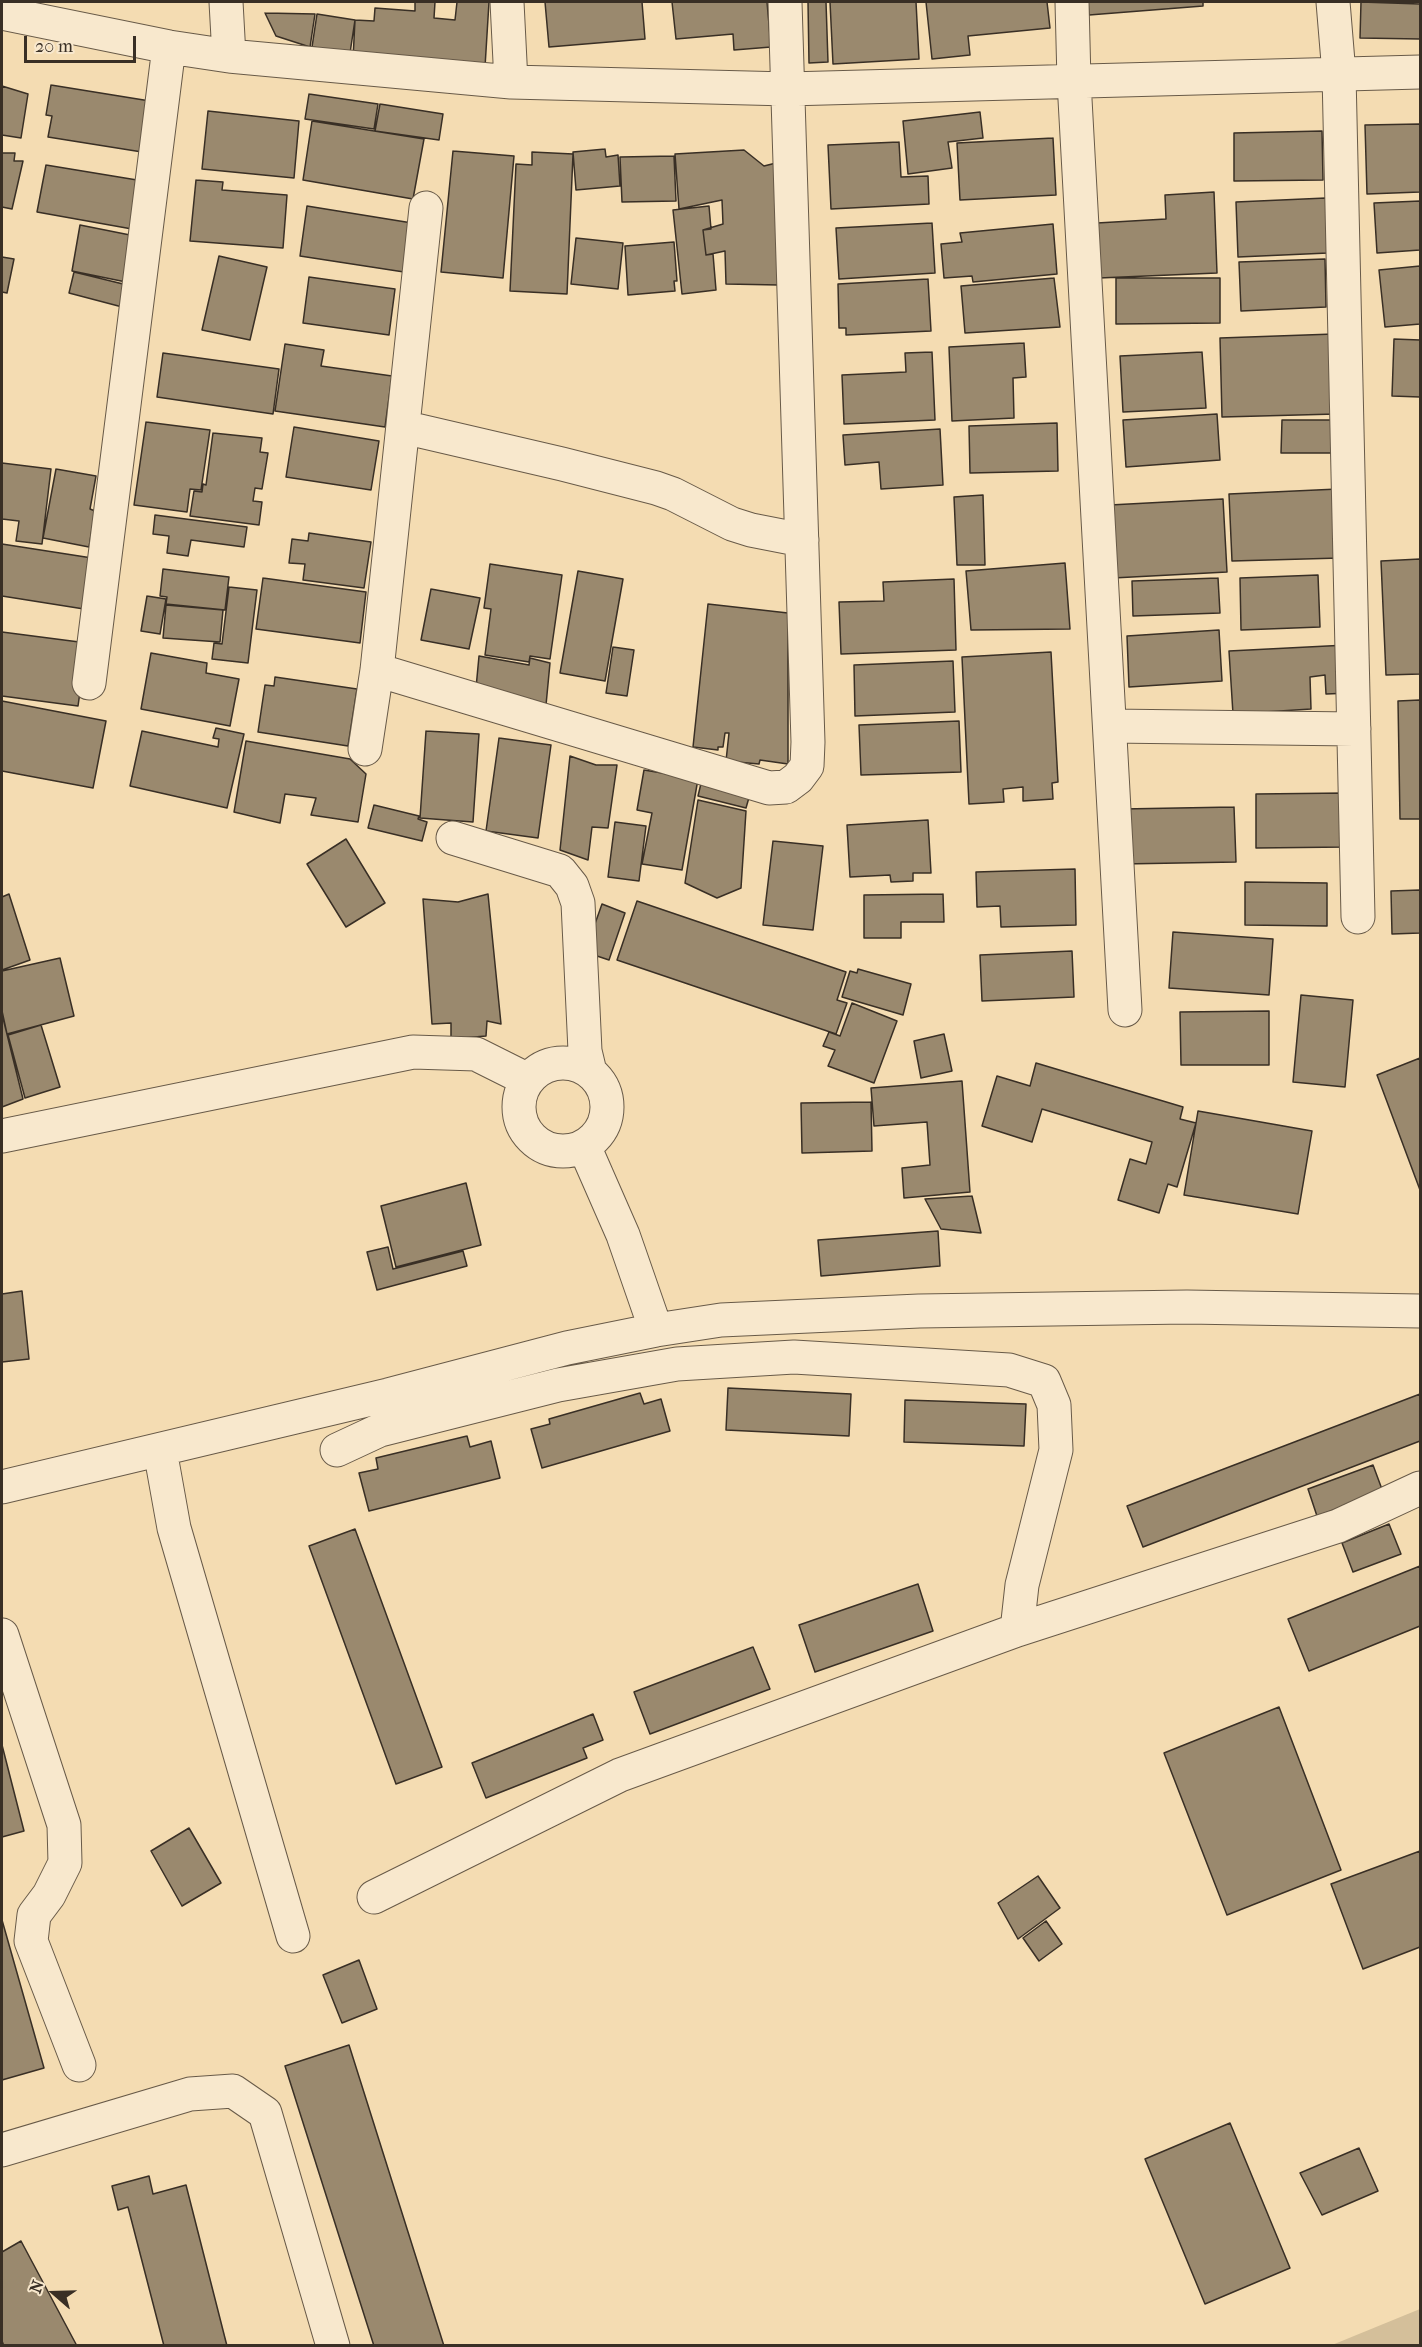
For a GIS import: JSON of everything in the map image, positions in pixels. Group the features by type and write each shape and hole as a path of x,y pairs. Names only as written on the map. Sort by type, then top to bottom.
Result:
{"street":[{"path":"226,2 229,56"},
{"path":"507,2 511,82"},
{"path":"377,670 769,788 786,787 798,778 807,766 785,2"},
{"path":"1072,2 1074,81 1125,1010"},
{"path":"1333,2 1339,74 1358,917"},
{"path":"2,13 169,47 229,56 511,82 788,89 1420,72"},
{"path":"89,683 169,47"},
{"path":"365,749 377,670 426,208"},
{"path":"403,428 656,488 673,494 732,524 802,540"},
{"path":"1110,726 1354,729"},
{"path":"453,838 560,871 572,886 578,903 585,1051 590,1072"},
{"path":"2,1136 412,1052 476,1054 528,1080"},
{"path":"557,1064 574,1064 590,1072 601,1085 606,1102 605,1119 597,1135 584,1146 567,1151 551,1150 535,1142 524,1129 519,1113 520,1096 528,1080 541,1069 557,1064"},
{"path":"584,1146 623,1235 656,1330"},
{"path":"2,1487 388,1395 567,1348 656,1330 722,1320 919,1311 1187,1307 1420,1311"},
{"path":"337,1450 381,1430 524,1393 677,1364 794,1357 1009,1370 1044,1382 1054,1405 1056,1450 1022,1585 1017,1630"},
{"path":"160,1450 174,1528 292,1936"},
{"path":"374,1897 620,1775 1017,1630 1338,1526 1420,1488"},
{"path":"2,1635 64,1825 65,1863 49,1895 34,1915 32,1941 79,2066"},
{"path":"2,2150 190,2094 233,2091 265,2113 282,2179 333,2346"}],"shaded area":[{"path":"1420,2309 1420,2345 1332,2345"}],"building":[{"path":"415,2 435,2 434,18 455,20 457,2 489,2 485,67 353,59 355,20 374,21 375,8 415,11"},
{"path":"545,2 642,2 645,39 549,47"},
{"path":"672,2 767,2 771,47 734,50 733,34 676,39"},
{"path":"808,2 826,2 828,62 809,63"},
{"path":"830,2 916,2 919,59 833,64"},
{"path":"926,2 1047,2 1050,28 968,36 970,55 932,59"},
{"path":"1088,2 1203,2 1203,6 1089,15"},
{"path":"1361,2 1420,4 1420,39 1360,38"},
{"path":"265,13 315,14 310,47 276,36"},
{"path":"317,14 355,20 350,53 312,47"},
{"path":"51,85 150,101 142,152 48,137 52,116 46,115"},
{"path":"2,86 28,94 21,138 2,135"},
{"path":"309,94 378,104 374,129 305,119"},
{"path":"380,104 443,114 439,140 375,131"},
{"path":"208,111 299,121 294,178 202,169"},
{"path":"980,112 983,138 948,142 952,168 908,174 903,121"},
{"path":"312,121 424,139 413,199 303,180"},
{"path":"1420,124 1420,192 1367,194 1365,125"},
{"path":"1322,131 1323,180 1234,181 1234,133"},
{"path":"1053,138 1056,195 960,200 957,143"},
{"path":"899,142 901,177 928,176 929,204 831,209 828,145"},
{"path":"605,149 606,157 618,155 620,186 576,190 573,152"},
{"path":"744,150 764,166 780,162 779,285 726,284 725,251 706,255 703,230 723,224 722,200 679,209 675,154"},
{"path":"453,151 514,156 503,278 441,272"},
{"path":"532,152 573,154 567,294 510,291 516,164 532,165"},
{"path":"2,153 15,153 14,161 23,161 12,209 2,207"},
{"path":"674,156 676,201 622,202 620,157"},
{"path":"46,165 137,180 132,229 37,212"},
{"path":"196,180 223,182 222,190 287,195 283,248 190,241"},
{"path":"1214,192 1217,273 1099,278 1097,223 1166,219 1165,195"},
{"path":"1326,198 1328,253 1238,257 1236,202"},
{"path":"1420,201 1420,250 1377,253 1374,203"},
{"path":"307,206 412,223 404,272 300,256"},
{"path":"709,206 711,229 703,230 706,255 713,254 716,290 682,294 673,210"},
{"path":"932,223 935,273 839,279 836,228"},
{"path":"1053,224 1057,274 973,282 972,276 944,278 941,244 962,242 960,233"},
{"path":"80,225 135,236 126,282 72,271"},
{"path":"576,238 623,243 618,289 571,284"},
{"path":"674,242 677,281 674,281 675,291 628,295 625,246"},
{"path":"219,256 267,267 250,340 202,330"},
{"path":"2,257 14,259 7,293 2,292"},
{"path":"1325,259 1326,307 1241,311 1239,262"},
{"path":"1420,266 1420,324 1385,327 1379,270"},
{"path":"74,272 123,284 126,308 69,293"},
{"path":"309,277 395,289 389,335 303,323"},
{"path":"1054,278 1060,327 965,333 961,286"},
{"path":"1116,278 1220,278 1220,323 1116,324"},
{"path":"928,279 931,331 846,335 846,328 839,328 838,284"},
{"path":"1334,334 1336,414 1222,417 1220,338"},
{"path":"1394,339 1420,340 1420,397 1392,396"},
{"path":"1024,343 1026,377 1013,378 1014,418 952,421 949,347"},
{"path":"285,344 324,350 321,366 392,376 385,427 275,411"},
{"path":"932,352 935,420 844,424 842,375 906,372 905,353"},
{"path":"1202,352 1206,408 1123,412 1120,356"},
{"path":"163,353 279,369 273,414 157,397"},
{"path":"1217,414 1220,460 1126,467 1123,420"},
{"path":"1282,420 1341,420 1340,453 1281,453"},
{"path":"146,422 210,430 201,490 190,489 187,512 134,505"},
{"path":"1057,423 1058,471 970,473 969,426"},
{"path":"294,427 379,441 371,490 286,477"},
{"path":"940,429 943,485 881,489 879,462 845,465 843,435"},
{"path":"213,433 262,438 260,452 268,453 262,489 255,488 253,501 262,502 259,525 190,516 194,491 202,492 203,484 206,485"},
{"path":"2,463 51,469 42,544 16,541 19,521 2,519"},
{"path":"56,469 96,476 90,509 95,511 89,547 43,538"},
{"path":"1338,489 1340,558 1232,561 1229,494"},
{"path":"983,495 985,565 957,565 954,497"},
{"path":"1223,499 1227,572 1113,578 1110,505"},
{"path":"155,515 247,527 244,547 191,540 188,556 167,553 169,536 153,534"},
{"path":"309,533 371,542 364,588 303,580 305,564 289,563 292,539 308,541"},
{"path":"2,544 92,558 84,609 2,596"},
{"path":"1420,559 1420,674 1386,675 1381,561"},
{"path":"1065,563 1070,629 971,630 966,571"},
{"path":"490,564 562,575 550,659 530,656 529,662 485,655 491,609 484,608"},
{"path":"163,569 229,577 225,610 166,604 167,597 160,596"},
{"path":"578,571 623,579 605,681 560,673"},
{"path":"1318,575 1320,627 1241,630 1240,578"},
{"path":"263,578 366,592 360,643 256,629"},
{"path":"1218,578 1220,613 1133,616 1132,581"},
{"path":"954,579 956,650 841,654 839,602 884,601 883,582"},
{"path":"229,587 257,590 248,663 212,659 214,643 222,644"},
{"path":"431,589 480,598 469,649 421,640"},
{"path":"147,596 166,599 160,634 141,631"},
{"path":"708,604 788,613 788,764 760,760 759,764 726,761 729,733 725,733 723,747 718,747 718,750 693,747"},
{"path":"166,605 223,610 220,642 163,638"},
{"path":"1219,630 1222,681 1129,687 1127,636"},
{"path":"2,632 87,643 78,706 2,696"},
{"path":"1347,645 1350,693 1326,694 1325,675 1310,677 1311,709 1233,714 1229,651"},
{"path":"613,647 634,650 627,696 606,693"},
{"path":"1051,652 1058,782 1052,783 1053,799 1023,801 1023,787 1003,789 1004,802 969,804 962,657"},
{"path":"151,653 207,663 206,673 239,679 230,726 141,709"},
{"path":"479,656 529,665 530,658 550,663 546,705 476,688"},
{"path":"953,661 955,712 855,716 854,665"},
{"path":"275,677 357,689 348,746 258,732 265,685 274,686"},
{"path":"1420,700 1420,819 1400,819 1398,701"},
{"path":"2,701 106,721 93,788 2,771"},
{"path":"959,721 961,772 861,775 859,725"},
{"path":"216,728 244,734 227,808 130,786 142,731 218,747 219,739 213,738"},
{"path":"426,731 479,734 473,822 420,818"},
{"path":"499,738 551,745 538,838 486,831"},
{"path":"246,741 350,759 366,774 358,822 311,815 316,798 285,794 280,823 234,812"},
{"path":"570,756 596,765 617,765 608,828 592,827 588,860 560,850"},
{"path":"644,770 698,779 682,870 642,864 652,813 637,810"},
{"path":"704,771 752,787 746,808 698,796"},
{"path":"1346,793 1346,847 1256,848 1256,794"},
{"path":"698,800 746,811 741,888 717,898 685,883"},
{"path":"374,805 419,816 418,819 427,822 422,841 368,828"},
{"path":"1234,807 1236,862 1122,864 1122,809"},
{"path":"928,820 931,873 913,873 913,881 891,882 890,875 850,877 847,825"},
{"path":"615,822 646,826 639,881 608,877"},
{"path":"346,839 385,903 346,927 307,864"},
{"path":"773,841 823,846 813,930 763,925"},
{"path":"1075,869 1076,925 1001,927 1000,906 977,907 976,872"},
{"path":"1245,882 1327,883 1327,926 1245,925"},
{"path":"1420,890 1420,933 1392,934 1391,891"},
{"path":"9,894 30,960 2,970 2,897"},
{"path":"488,894 501,1024 487,1021 486,1036 451,1039 451,1023 432,1024 423,899 458,902"},
{"path":"943,894 944,922 901,922 901,938 864,938 864,895"},
{"path":"637,901 846,972 837,1000 847,1003 836,1034 617,960"},
{"path":"602,904 625,913 609,960 585,952"},
{"path":"1173,932 1273,939 1269,995 1169,988"},
{"path":"1072,951 1074,997 982,1001 980,955"},
{"path":"60,958 74,1016 7,1034 2,1011 2,971"},
{"path":"858,969 911,984 903,1015 842,997 850,971 857,973"},
{"path":"1301,995 1353,1000 1345,1087 1293,1082"},
{"path":"852,1003 897,1021 874,1083 828,1066 835,1050 823,1046 829,1032 840,1036"},
{"path":"1269,1011 1269,1065 1181,1065 1180,1012"},
{"path":"2,1014 23,1099 2,1107"},
{"path":"41,1025 60,1087 25,1098 8,1035"},
{"path":"944,1034 952,1071 921,1078 914,1041"},
{"path":"1420,1058 1420,1190 1377,1075"},
{"path":"1036,1063 1183,1107 1180,1119 1196,1123 1177,1187 1168,1184 1159,1213 1118,1200 1130,1159 1146,1164 1152,1142 1042,1109 1032,1142 982,1126 997,1076 1030,1086"},
{"path":"962,1081 970,1192 904,1198 902,1168 930,1165 927,1122 874,1126 871,1088"},
{"path":"871,1102 872,1151 802,1153 801,1103"},
{"path":"1198,1111 1312,1131 1298,1214 1184,1195"},
{"path":"466,1183 481,1245 396,1267 381,1206"},
{"path":"972,1196 981,1233 941,1229 925,1199"},
{"path":"938,1231 940,1266 821,1276 818,1240"},
{"path":"388,1247 393,1269 463,1251 467,1266 377,1290 367,1252"},
{"path":"22,1291 29,1359 2,1362 2,1294"},
{"path":"728,1388 851,1394 849,1436 726,1430"},
{"path":"640,1393 644,1404 661,1399 670,1431 542,1468 531,1429 550,1424 549,1419"},
{"path":"1420,1394 1420,1441 1143,1547 1127,1506"},
{"path":"905,1400 1026,1404 1024,1446 904,1442"},
{"path":"467,1436 470,1447 491,1441 500,1478 369,1511 359,1473 378,1469 376,1458"},
{"path":"1373,1465 1383,1492 1317,1516 1308,1489"},
{"path":"1389,1524 1401,1554 1353,1572 1342,1543"},
{"path":"355,1529 442,1767 396,1784 309,1546"},
{"path":"1420,1566 1420,1626 1309,1671 1288,1619"},
{"path":"918,1584 933,1631 815,1672 799,1625"},
{"path":"753,1647 770,1689 650,1734 634,1692"},
{"path":"1279,1707 1341,1870 1227,1915 1164,1753"},
{"path":"593,1714 603,1740 583,1748 587,1758 486,1798 472,1763"},
{"path":"2,1745 24,1831 2,1837"},
{"path":"189,1828 221,1883 182,1906 151,1851"},
{"path":"1420,1851 1420,1947 1363,1969 1331,1884"},
{"path":"1038,1876 1060,1908 1018,1939 998,1903"},
{"path":"2,1920 44,2068 2,2080"},
{"path":"1046,1921 1062,1944 1039,1961 1023,1938"},
{"path":"359,1960 377,2009 342,2023 323,1975"},
{"path":"349,2045 444,2346 374,2346 285,2066"},
{"path":"1230,2123 1290,2268 1205,2304 1145,2159"},
{"path":"1359,2148 1378,2191 1322,2215 1300,2173"},
{"path":"149,2176 153,2194 186,2185 227,2346 164,2346 128,2207 118,2210 112,2186"},
{"path":"21,2241 77,2346 4,2346 2,2341 2,2252"}]}
